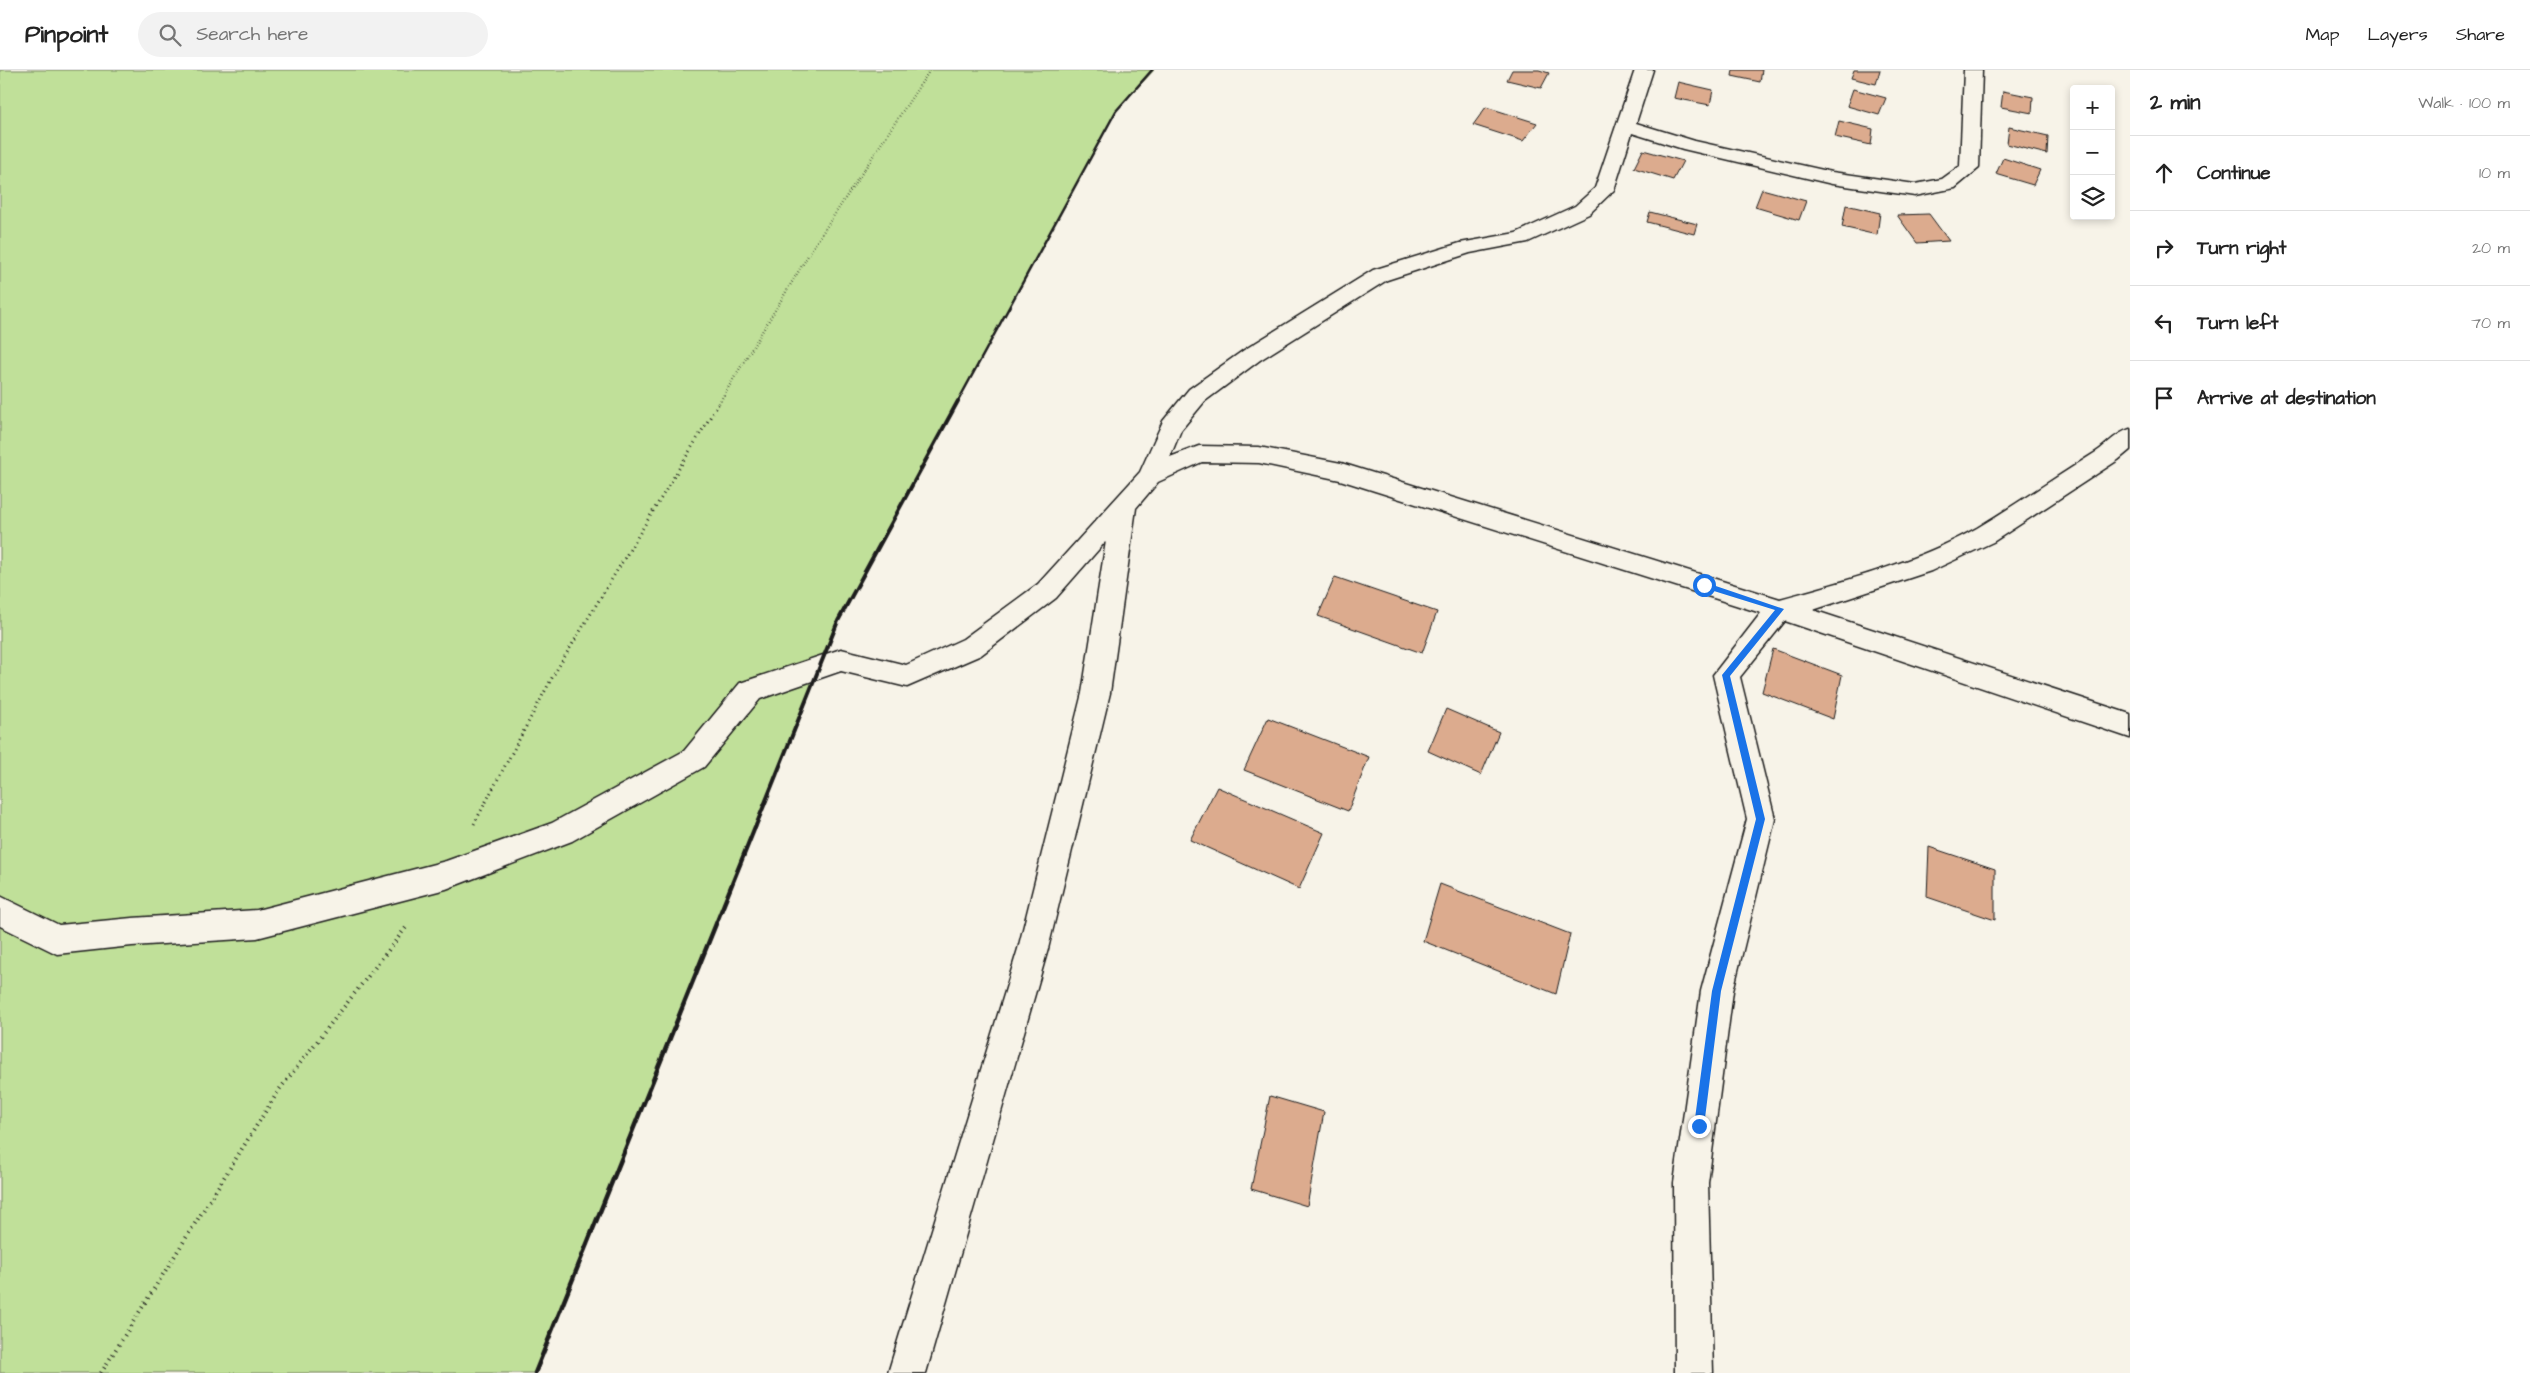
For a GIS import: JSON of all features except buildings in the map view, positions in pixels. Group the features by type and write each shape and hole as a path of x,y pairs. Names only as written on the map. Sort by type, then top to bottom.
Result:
{"street":[{"path":"0,910 57,940 132,932 257,924 446,875 562,832 694,759 750,692 841,660 907,676 972,647 1047,591 1124,506 1150,476 1171,427 1197,395 1311,316 1380,275 1467,247 1521,238 1582,210 1604,190 1627,126 1644,70"},
{"path":"1627,126 1690,145 1832,178 1915,190 1948,184 1969,168 1972,70"},
{"path":"1694,1373 1691,1183 1717,991 1761,819 1726,675 1780,609 1845,591 1922,564 1984,534 2110,454 2130,437"},
{"path":"1150,476 1199,454 1268,456 1341,472 1780,609 2130,726"},
{"path":"907,1373 1042,911 1096,692 1124,506"}],"path":[{"path":"101,1373 279,1090 446,875 553,676 810,252 930,70"}],"green space":[{"path":"0,70 1154,70 1116,111 838,621 535,1373 0,1373"}],"railway":[{"path":"957,403 1116,111 1152,70"},
{"path":"755,828 838,621 958,401"},
{"path":"535,1373 755,827"}],"route":[{"path":"1699,1126 1717,991 1761,819 1726,675 1780,609 1704,585"}]}
